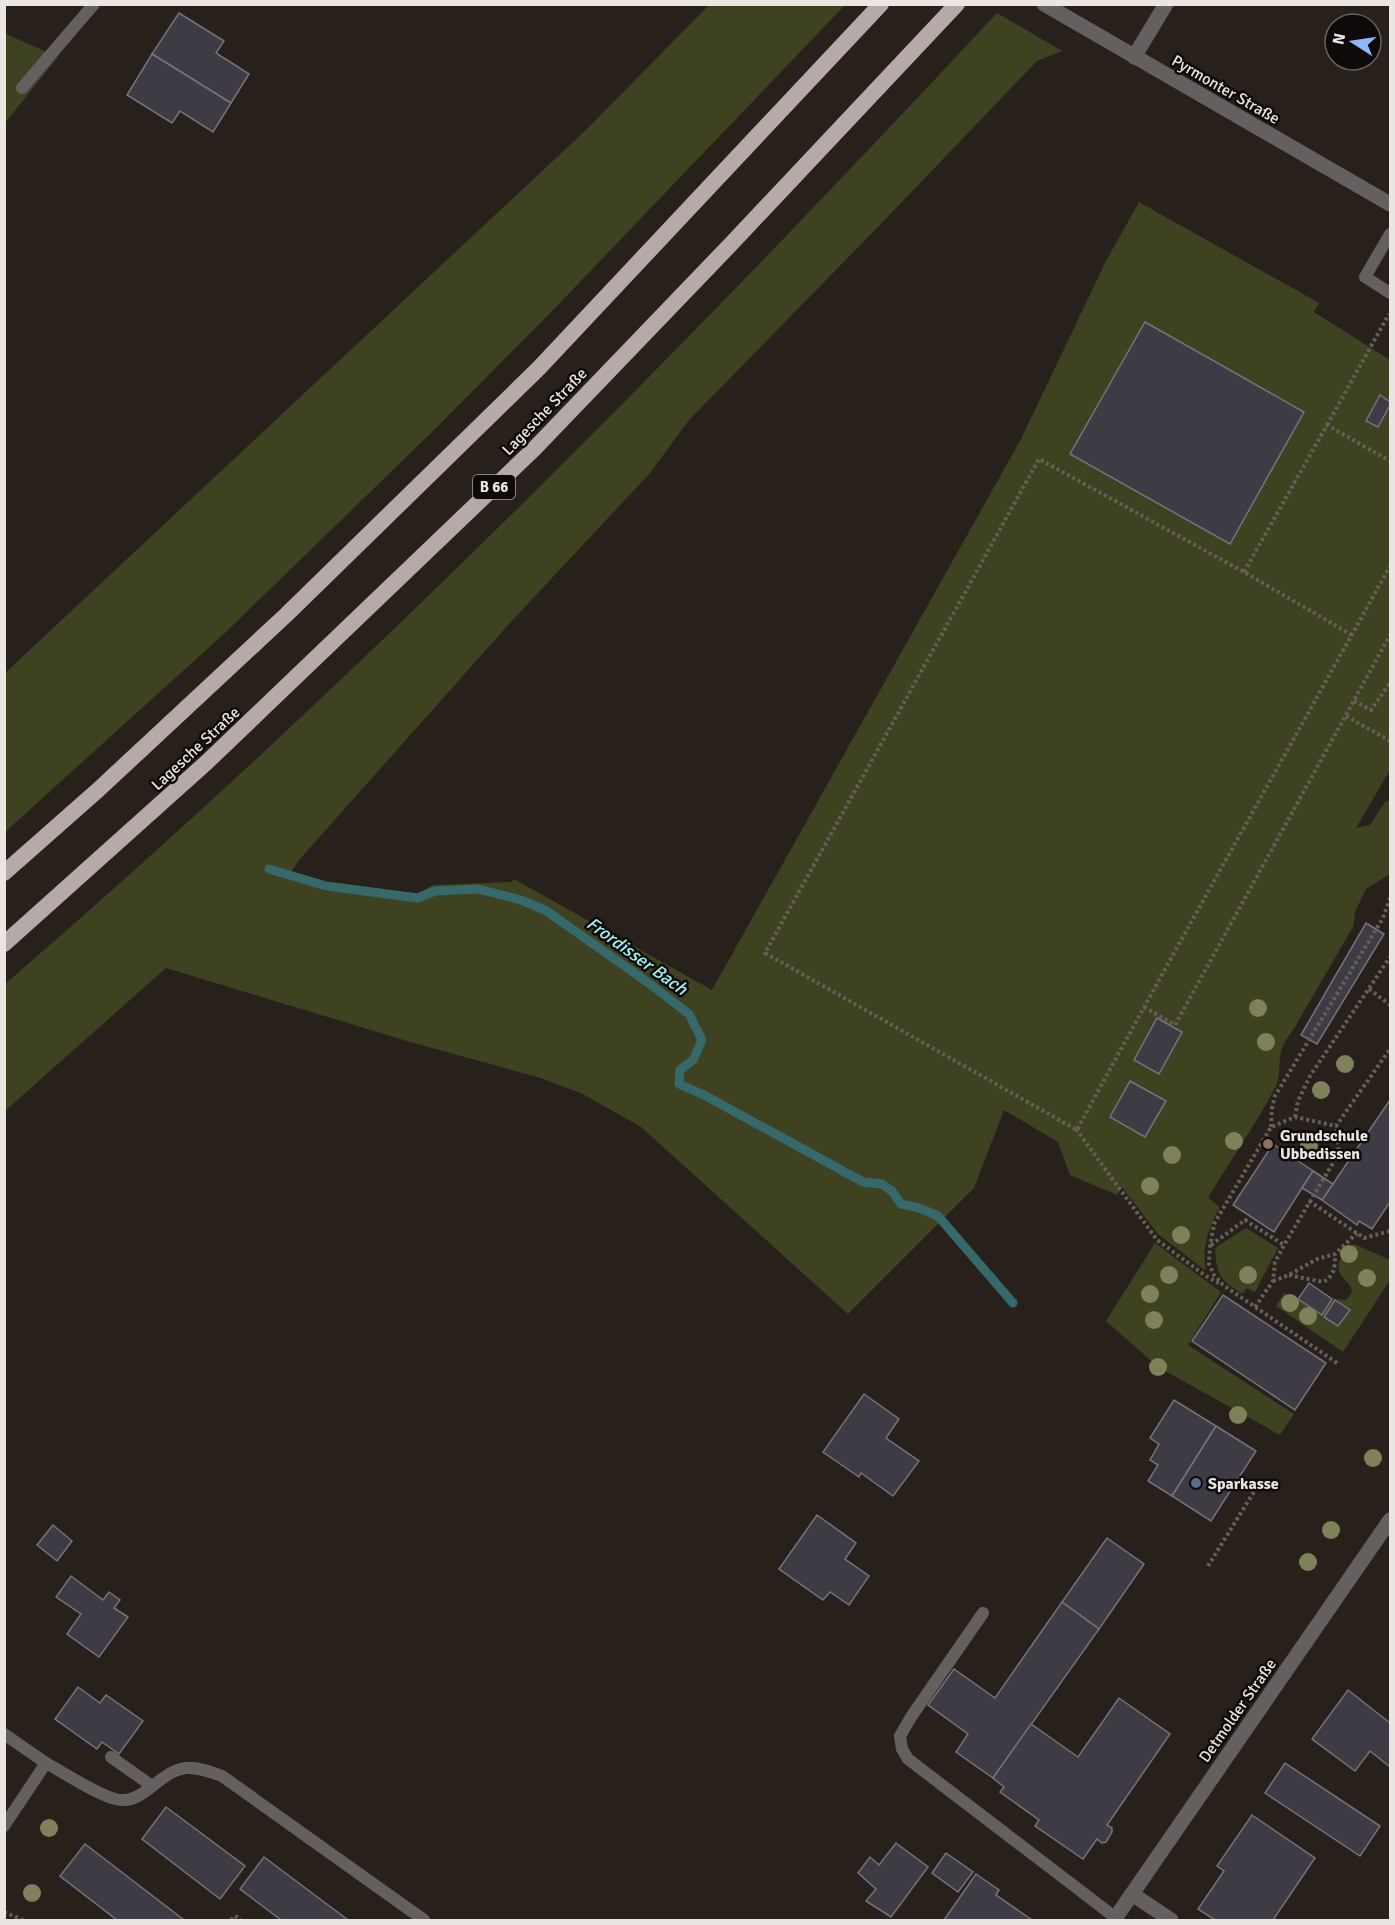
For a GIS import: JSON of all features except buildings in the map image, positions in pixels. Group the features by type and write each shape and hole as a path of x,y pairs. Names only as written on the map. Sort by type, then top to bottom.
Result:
{"highway":[{"name":"Lagesche Straße","path":"4,873 98,790 286,615 539,368 881,4"},
{"name":"Lagesche Straße","path":"4,944 207,762 534,449 957,4"}],"street":[{"name":"Pyrmonter Straße","path":"1044,4 1390,204"},
{"path":"1134,57 1166,4"},
{"name":"Detmolder Straße","path":"1115,1919 1390,1520"},
{"path":"1132,1894 1171,1920"}],"lane":[{"path":"22,88 94,4"},
{"path":"1390,234 1365,277 1390,293"},
{"path":"983,1613 910,1717 900,1736 902,1749 908,1759 1115,1919"},
{"path":"4,1734 46,1763 105,1795 121,1800 140,1796 168,1773 188,1768 222,1776 424,1920"},
{"path":"111,1757 152,1786"},
{"path":"4,1826 46,1763"}],"path":[{"path":"1244,572 1390,311"},
{"path":"1327,425 1390,461"},
{"path":"1337,1363 1223,1285 1206,1276 1157,1240 1076,1129 765,953 1039,459 1244,572 1352,635"},
{"path":"1076,1129 1390,566"},
{"path":"1144,1007 1175,1025 1390,635"},
{"path":"1354,701 1371,710 1390,683"},
{"path":"1346,716 1390,741"},
{"path":"1223,1285 1214,1275 1209,1264 1214,1224 1271,1127 1275,1096 1383,918 1390,898"},
{"path":"1294,1117 1298,1101 1310,1076 1390,957"},
{"path":"1369,989 1390,1005"},
{"path":"1255,1307 1273,1281 1275,1262 1284,1245 1339,1153 1336,1126 1390,1049"},
{"path":"1271,1127 1294,1117 1336,1126"},
{"path":"1309,1201 1364,1238 1390,1231"},
{"path":"1210,1246 1245,1220 1284,1245"},
{"path":"1273,1281 1317,1259 1335,1254 1357,1233"},
{"path":"1289,1275 1323,1282 1329,1279 1335,1269 1335,1254"},
{"path":"1208,1566 1257,1487"},
{"path":"4,1912 23,1920"},
{"path":"231,1920 235,1916 241,1920"}],"green space":[{"path":"709,5 845,5 556,307 435,429 226,632 5,832 5,673 586,130"},
{"path":"997,13 1062,51 1037,61 689,420 650,473 509,624 299,860 288,877 326,891 418,893 433,885 511,882 514,879 712,990 1021,439 1106,261 1139,202 1319,303 1314,312 1390,360 1390,770 1356,828 1370,825 1385,802 1390,800 1390,874 1366,889 1355,912 1353,927 1282,1047 1275,1088 1208,1198 1220,1207 1207,1238 1206,1271 1158,1234 1122,1187 1117,1195 1070,1175 1058,1142 1004,1110 974,1188 848,1314 641,1127 583,1094 541,1078 407,1041 166,968 5,1111 4,985 263,753 514,512 758,265"},
{"path":"6,34 58,57 5,123 4,36"},
{"path":"1246,1228 1278,1248 1255,1292 1247,1288 1242,1294 1228,1284 1218,1271 1215,1248"},
{"path":"1155,1243 1221,1292 1188,1345 1294,1414 1280,1435 1158,1367 1106,1321"},
{"path":"1354,1244 1390,1260 1390,1280 1343,1352 1276,1306 1284,1293 1299,1299 1309,1283 1332,1299 1346,1300 1352,1290 1341,1275 1339,1265 1342,1256"}],"waterway":[{"name":"Frordisser Bach","path":"269,869 326,886 418,898 435,891 478,889 521,900 545,910 689,1014 702,1040 693,1060 680,1070 679,1084 704,1095 863,1182 882,1184 892,1191 901,1204 938,1216 1013,1303"}],"place":[{"name":"Grundschule Ubbedissen","path":"1268,1144"},
{"name":"Sparkasse","path":"1196,1483"}]}
